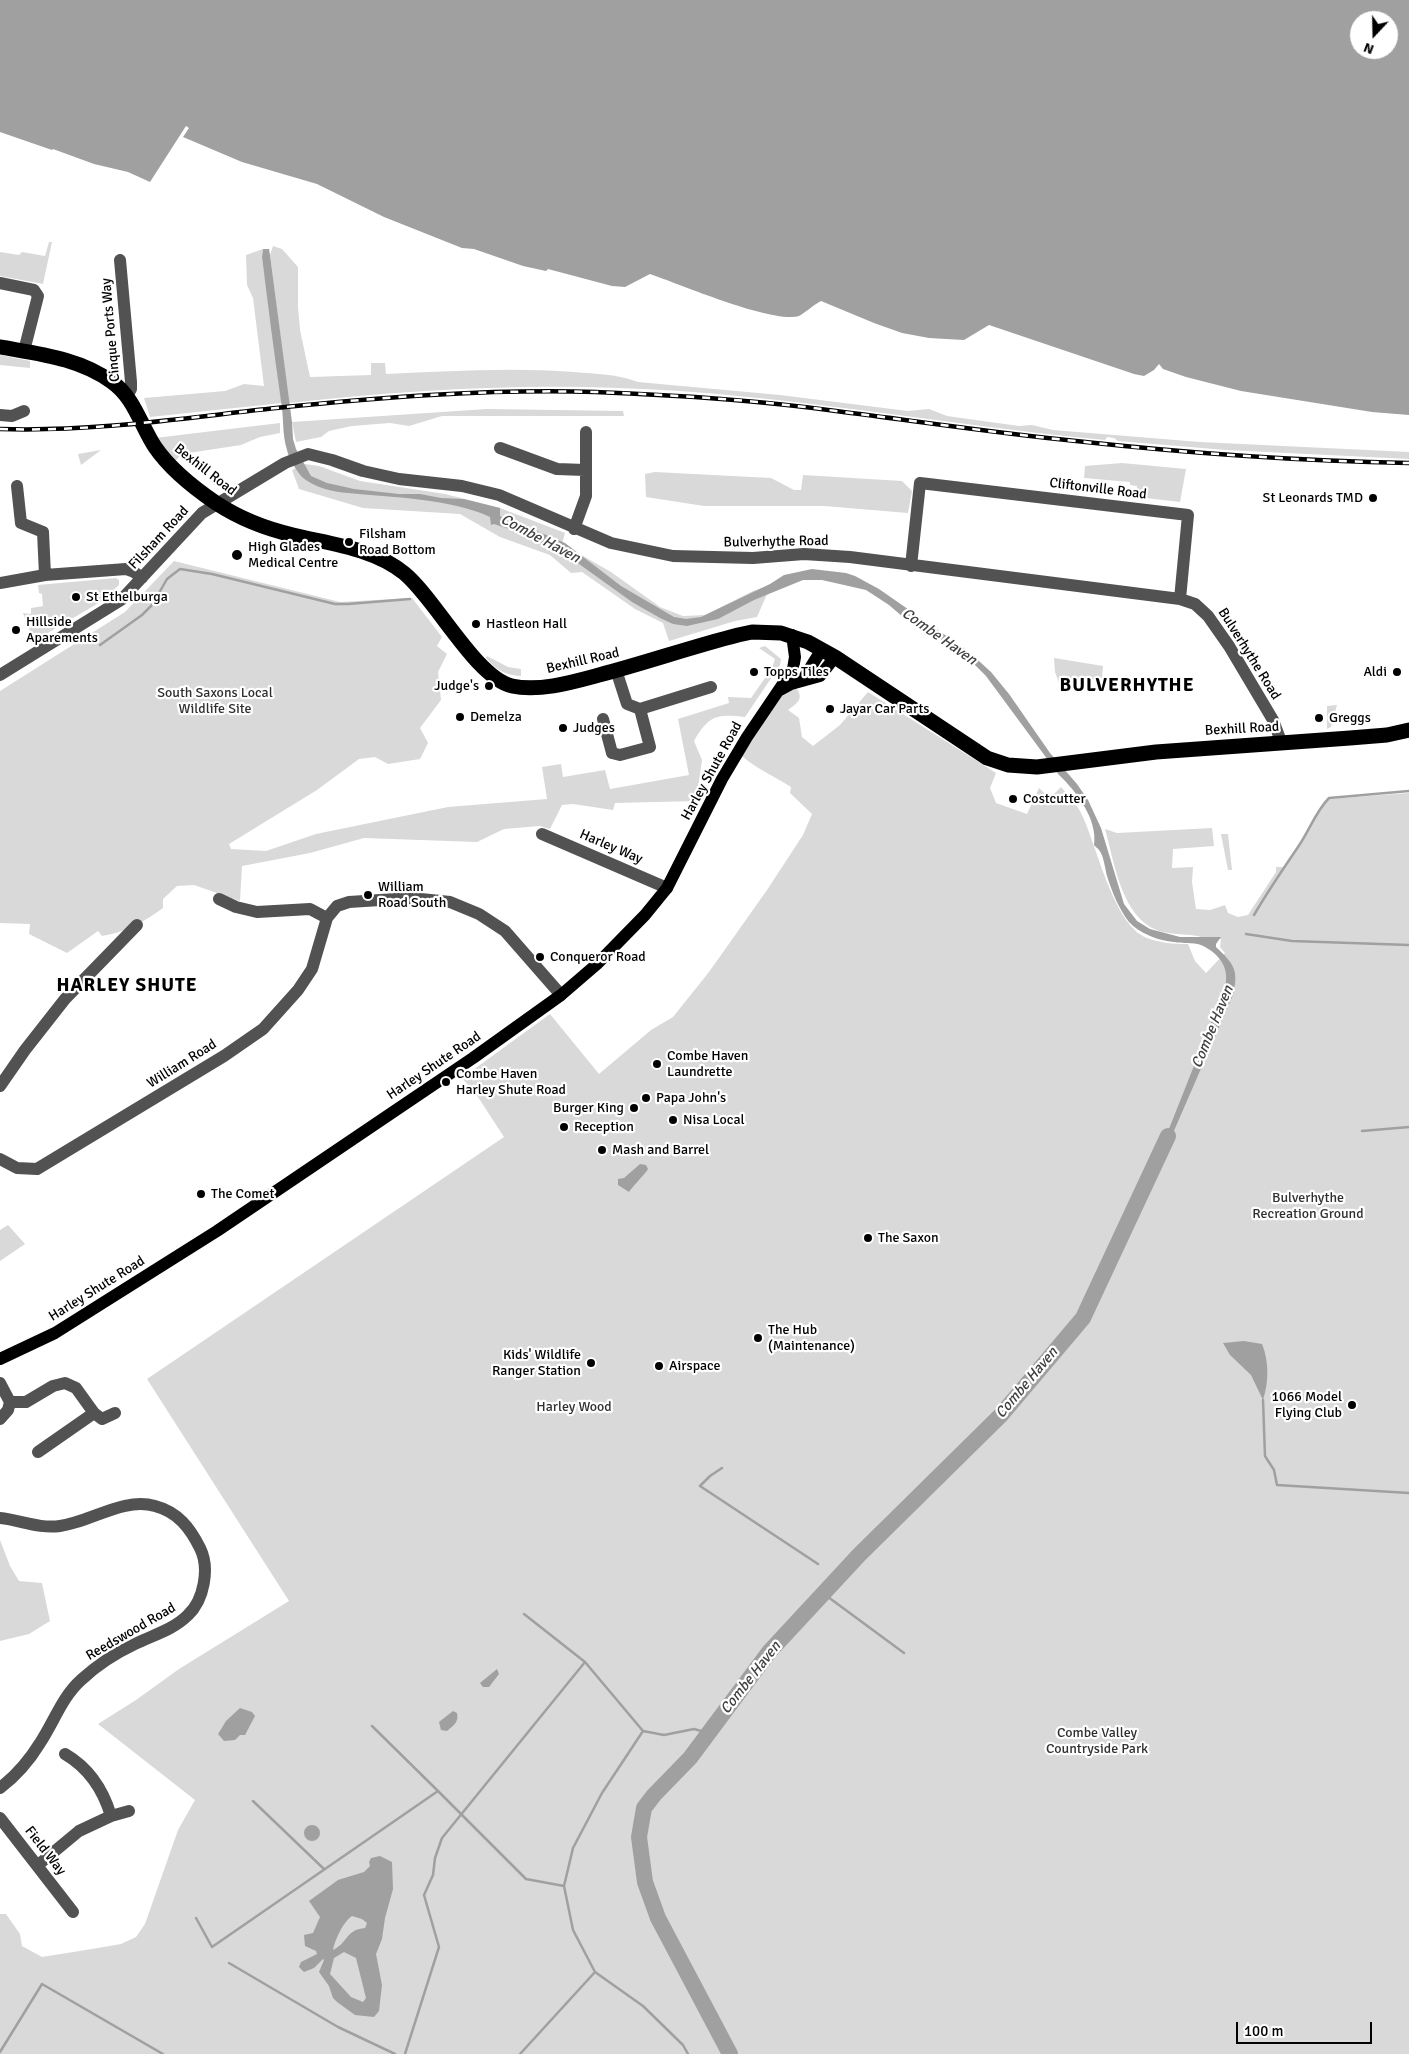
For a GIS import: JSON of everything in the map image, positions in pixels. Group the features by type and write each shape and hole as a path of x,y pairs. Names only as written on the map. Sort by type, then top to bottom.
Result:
{"highway":[{"name":"Bexhill Road","path":"0,347 73,362 91,369 114,383 127,396 163,458 217,503 273,530 361,551 393,565 415,584 483,667 501,682 519,687 552,686 752,632 773,632 792,635 829,653 987,758 1008,766 1049,766 1156,752 1387,735 1409,730"}],"main road":[{"name":"Harley Shute Road","path":"0,1360 55,1333 217,1231 473,1058 561,995 604,957 645,915 667,888 722,779 752,729 789,677 795,663 792,635"},
{"name":"Harley Shute Road","path":"780,690 802,680 820,676 829,653"}],"street":[{"name":"Cinque Ports Way","path":"120,260 131,382 131,389 127,396"},
{"path":"0,283 34,290 38,296 24,352"},
{"path":"0,415 12,416 24,411"},
{"path":"574,529 586,496 586,432"},
{"path":"500,448 557,468 586,470"},
{"name":"Bulverhythe Road","path":"217,503 286,464 308,454 363,471 399,479 462,486 499,495 574,529 611,543 673,556 753,558 804,554 850,557 1180,599 1195,604 1204,611 1229,646 1273,720 1282,744"},
{"name":"Cliftonville Road","path":"911,566 920,484 1188,515 1180,599"},
{"path":"17,486 21,523 43,532 45,575"},
{"name":"Filsham Road","path":"0,676 121,600 198,517 217,503"},
{"path":"0,583 45,575 126,569 142,578"},
{"path":"616,670 627,704 640,709 711,686"},
{"path":"603,720 612,753 620,755 650,747 640,709"},
{"name":"Harley Way","path":"542,834 667,888"},
{"path":"219,899 236,907 257,912 310,909 327,918 337,906 349,902 411,898 450,902 479,914 506,931 561,995"},
{"name":"William Road","path":"0,1159 17,1168 37,1169 224,1056 263,1029 298,990 312,970 327,918"},
{"path":"0,1086 25,1050 65,999 137,925"},
{"path":"0,1383 10,1402 8,1410 0,1419"},
{"path":"10,1402 26,1402 52,1386 65,1383 76,1388 94,1413 102,1419 115,1413"},
{"path":"38,1452 94,1413"},
{"name":"Reedswood Road","path":"0,1518 39,1526 57,1527 78,1523 109,1510 132,1504 154,1506 176,1515 192,1531 203,1554 205,1578 199,1597 189,1615 171,1628 134,1644 103,1662 80,1680 64,1700 29,1760 21,1770 0,1788"},
{"path":"65,1754 82,1760 107,1802 111,1816"},
{"path":"38,1865 79,1831 111,1816 129,1811"},
{"name":"Field Way","path":"0,1818 38,1865 66,1909"}],"green space":[{"path":"49,242 52,242 43,284 0,276 0,252 19,255 22,252 45,256"},
{"path":"273,246 282,249 298,267 300,330 310,377 371,375 371,363 385,363 386,374 503,370 574,372 614,376 638,382 780,395 908,411 929,409 947,416 1019,426 1032,425 1053,430 1200,442 1409,452 1409,459 1226,450 1118,441 1107,437 1105,440 801,403 679,391 577,387 495,388 371,395 289,403 270,255"},
{"path":"263,249 262,257 282,403 150,417 144,398 225,391 244,384 264,386 253,298 247,285 246,255"},
{"path":"0,355 30,361 30,368 0,365"},
{"path":"487,409 623,411 624,416 442,416 409,426 390,423 352,426 329,431 321,437 296,442 292,422"},
{"path":"280,423 280,433 260,437 241,445 182,454 173,463 155,438"},
{"path":"101,450 81,465 78,454"},
{"path":"1122,463 1186,469 1180,502 1137,497 1137,486 1130,485 1130,482 1084,478 1085,466"},
{"path":"305,464 319,466 360,481 445,494 500,508 565,533 562,544 611,572 660,607 683,616 705,615 753,591 771,585 757,617 735,621 669,641 663,623 635,609 582,572 571,573 550,555 500,537 460,514 363,508 299,489 292,470"},
{"path":"655,472 771,478 794,490 801,490 803,475 902,481 912,491 908,513 824,506 704,506 646,497 645,474"},
{"name":"South Saxons Local Wildlife Site","path":"174,561 340,602 412,598 442,637 437,646 447,654 438,672 441,700 420,728 428,743 420,759 388,764 375,757 359,759 317,790 229,844 231,849 266,851 316,834 448,807 547,799 542,767 561,764 563,777 605,770 610,789 689,775 678,719 729,703 728,697 751,698 772,668 775,659 759,648 765,646 781,659 780,665 745,717 721,716 709,721 699,732 694,741 702,760 696,801 615,803 613,810 573,804 562,805 550,829 540,826 504,829 477,842 364,838 310,853 242,866 240,901 194,885 177,886 163,899 163,908 149,918 127,929 111,934 102,936 98,931 67,953 29,934 30,924 0,923 0,691 125,612"},
{"path":"116,578 119,580 119,585 102,601 34,641 23,613 31,614 31,608 43,606 42,594 39,593 38,585"},
{"path":"487,656 508,667 521,669 521,676 497,669 486,658"},
{"path":"1054,658 1103,666 1102,678 1067,684 1059,683 1055,672"},
{"name":"Combe Valley Countryside Park","path":"796,688 800,698 788,710 799,718 802,737 813,746 840,725 868,692 996,773 990,788 996,803 1027,814 1039,788 1050,798 1061,787 1080,811 1107,881 1124,917 1135,930 1147,938 1167,943 1188,944 1195,961 1206,973 1225,953 1220,947 1221,939 1163,932 1149,926 1138,917 1122,890 1105,829 1117,833 1212,828 1214,846 1173,849 1172,868 1193,867 1192,882 1196,909 1210,910 1225,905 1228,913 1238,917 1248,915 1276,872 1276,867 1284,867 1328,799 1409,793 1409,2054 0,2054 0,1914 6,1914 20,1934 22,1946 42,1957 121,1944 136,1937 145,1924 178,1830 195,1800 98,1724 179,1669 289,1601 147,1379 504,1137 478,1097 462,1078 550,1014 599,1074 651,1030 673,1017 709,972 767,890 803,835 812,814 790,793 791,787 758,768 741,755 775,696"},
{"path":"1337,705 1331,727 1327,729 1327,706"},
{"path":"1221,834 1228,834 1232,870 1228,870"},
{"path":"8,1225 25,1244 0,1261 0,1230"},
{"path":"0,1540 10,1566 19,1581 42,1583 50,1621 29,1634 0,1641"}],"water":[{"path":"0,0 1409,0 1409,415 1372,412 1241,391 1186,377 1163,369 1159,364 1154,370 1144,376 1134,374 989,325 964,340 929,338 902,333 821,301 799,316 786,317 748,309 650,274 625,287 612,286 548,269 546,271 523,266 474,249 462,248 384,217 317,184 242,162 183,137 189,128 186,126 150,182 128,172 94,164 0,132"},
{"path":"263,249 269,249 270,255 293,439 296,449 311,476 327,483 354,489 464,499 500,508 500,516 506,520 565,543 621,586 674,617 686,619 701,617 770,584 784,575 812,569 846,573 879,589 968,651 991,672 1009,694 1050,753 1077,784 1088,800 1101,828 1124,904 1137,921 1150,929 1180,937 1221,937 1216,947 1234,968 1235,986 1233,995 1173,1133 1160,1157 1163,1144 1224,990 1226,976 1223,963 1214,953 1201,945 1156,938 1138,930 1129,922 1114,894 1101,853 1094,845 1093,826 1085,807 986,676 970,660 923,627 903,617 866,590 822,580 803,580 754,600 718,619 687,626 673,624 632,602 568,556 524,534 494,524 491,525 490,517 475,511 458,506 420,500 336,491 307,481 293,464 285,444 282,407 262,257"},
{"path":"640,1164 646,1165 648,1169 629,1192 618,1185 618,1179 624,1178"},
{"path":"1244,1341 1262,1344 1266,1357 1267,1372 1263,1400 1251,1375 1230,1355 1223,1343"},
{"path":"497,1669 499,1674 489,1687 483,1687 480,1683"},
{"path":"240,1708 252,1712 255,1716 245,1735 240,1735 235,1740 224,1741 218,1734 226,1721"},
{"path":"453,1711 457,1713 455,1723 447,1731 441,1730 439,1722"},
{"path":"309,1825 315,1825 320,1830 318,1839 309,1841 304,1836 304,1830"},
{"path":"380,1856 392,1862 393,1889 385,1918 382,1939 376,1954 382,1985 379,2011 374,2017 355,2015 333,1998 329,1986 319,1972 323,1959 314,1968 304,1972 299,1967 301,1962 317,1954 316,1951 305,1946 304,1935 313,1933 320,1917 309,1901 338,1880 364,1872 370,1866 371,1858","holes":["352,1916 362,1919 367,1923 365,1928 354,1931 333,1950 340,1931","344,1952 356,1958 366,1998 363,2002 351,1997 330,1974 334,1958"]}],"waterway":[{"path":"100,645 142,615 152,605 167,579 180,569 212,574 335,604 410,599"},
{"path":"1254,915 1302,841 1320,809 1329,798 1409,791"},
{"path":"1246,934 1292,941 1409,945"},
{"path":"1362,1131 1409,1127"},
{"name":"Combe Haven","path":"730,2054 658,1918 645,1882 639,1837 644,1808 690,1758 769,1652 859,1555 1001,1415 1083,1318 1168,1136"},
{"path":"1263,1400 1265,1456 1274,1470 1277,1485 1409,1493"},
{"path":"722,1468 700,1486 818,1564"},
{"path":"824,1594 904,1653"},
{"path":"524,1614 585,1662 643,1731"},
{"path":"405,2054 439,1947 424,1895 433,1875 435,1858 442,1838 585,1662"},
{"path":"372,1726 438,1791"},
{"path":"688,2054 683,2045 643,2006 595,1972 573,1930 564,1886 573,1848 602,1793 643,1731 664,1735 694,1729 708,1733"},
{"path":"196,1918 212,1947 438,1791 526,1879 564,1886"},
{"path":"253,1801 324,1869"},
{"path":"229,1963 338,2027 395,2054"},
{"path":"520,2054 595,1972"},
{"path":"0,2052 42,1984 163,2054"}],"railway":[{"path":"0,429 104,426 395,397 555,391 686,396 746,401 1016,434 1242,456 1409,463"}],"place":[{"name":"St Leonards TMD","path":"1373,498"},
{"name":"Filsham Road Bottom","path":"349,542"},
{"name":"High Glades Medical Centre","path":"237,555"},
{"name":"St Ethelburga","path":"76,597"},
{"name":"Hastleon Hall","path":"476,624"},
{"name":"Hillside Aparements","path":"16,630"},
{"name":"Topps Tiles","path":"754,672"},
{"name":"Aldi","path":"1397,672"},
{"name":"Judge's","path":"489,686"},
{"name":"Jayar Car Parts","path":"830,709"},
{"name":"Demelza","path":"460,717"},
{"name":"Greggs","path":"1319,718"},
{"name":"Judges","path":"563,728"},
{"name":"Costcutter","path":"1013,799"},
{"name":"William Road South","path":"368,895"},
{"name":"Conqueror Road","path":"540,957"},
{"name":"Combe Haven Laundrette","path":"657,1064"},
{"name":"Combe Haven Harley Shute Road","path":"446,1082"},
{"name":"Papa John's","path":"646,1098"},
{"name":"Burger King","path":"634,1108"},
{"name":"Nisa Local","path":"673,1120"},
{"name":"Reception","path":"564,1127"},
{"name":"Mash and Barrel","path":"602,1150"},
{"name":"The Comet","path":"201,1194"},
{"name":"The Saxon","path":"868,1238"},
{"name":"The Hub (Maintenance)","path":"758,1338"},
{"name":"Kids' Wildlife Ranger Station","path":"591,1363"},
{"name":"Airspace","path":"659,1366"},
{"name":"1066 Model Flying Club","path":"1352,1405"}],"district":[{"name":"BULVERHYTHE","path":"1127,686"},
{"name":"HARLEY SHUTE","path":"127,986"}],"park label":[{"name":"Bulverhythe Recreation Ground","path":"1308,1206"},
{"name":"Harley Wood","path":"574,1407"}]}
